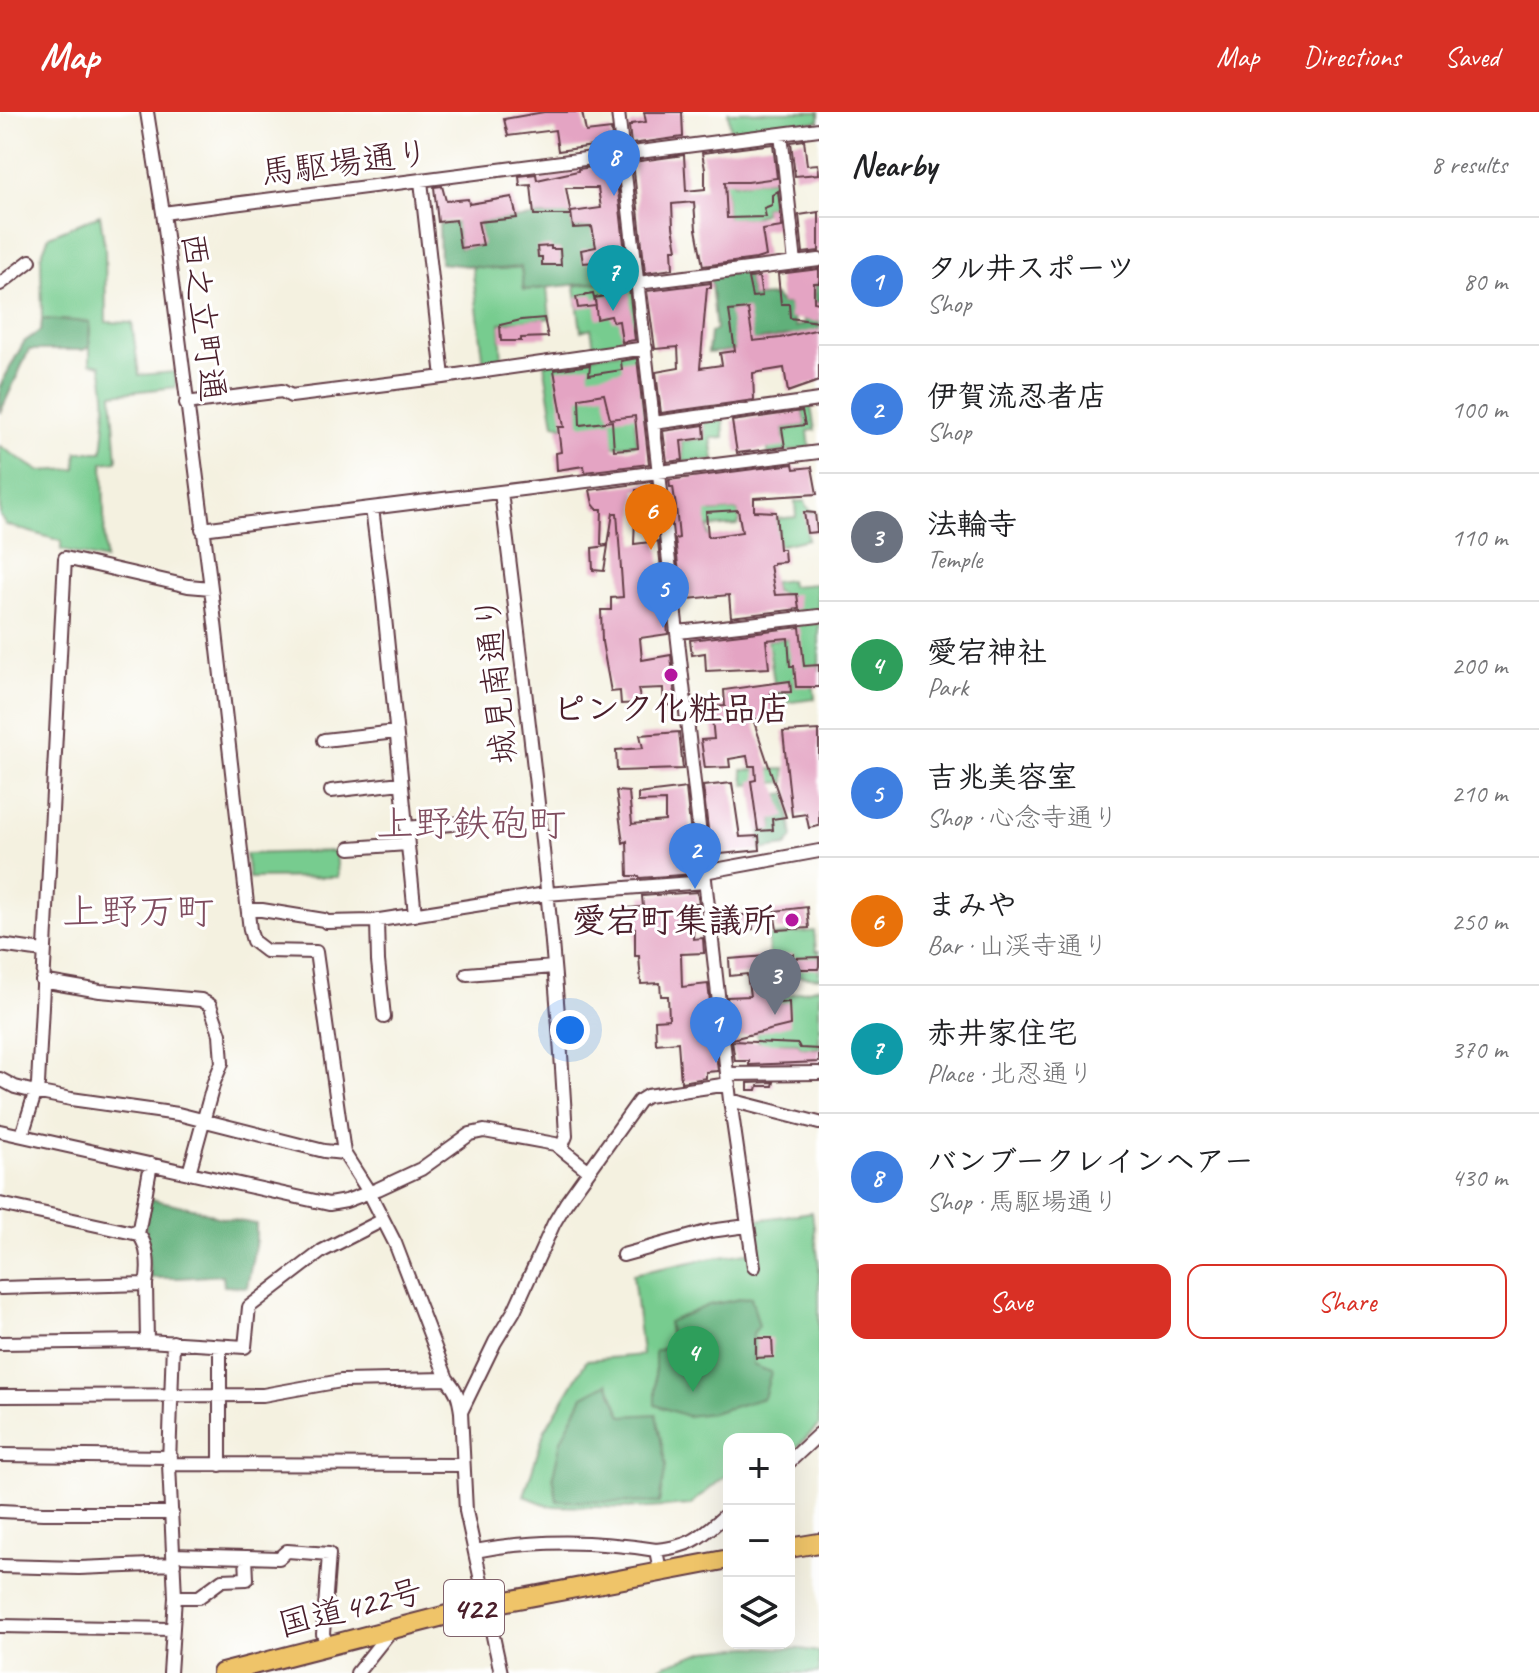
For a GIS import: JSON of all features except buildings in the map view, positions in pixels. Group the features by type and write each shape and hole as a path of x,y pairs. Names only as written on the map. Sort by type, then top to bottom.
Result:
{"highway":[{"path":"795,1547 819,1543"},
{"name":"国道422号","path":"222,1673 275,1666 327,1645 486,1605 723,1560"}],"street":[{"name":"西之立町通","path":"147,112 211,588 253,941 266,951 316,952 344,1153"},
{"path":"618,112 730,1100 754,1267"},
{"name":"馬駆場通り","path":"163,213 819,129"},
{"path":"781,134 795,263"},
{"path":"421,181 443,377"},
{"path":"638,283 819,260"},
{"path":"0,284 30,261"},
{"path":"186,403 282,391 291,396 646,348"},
{"path":"654,423 819,400"},
{"path":"202,529 819,452"},
{"name":"城見南通り","path":"501,492 560,1032 566,1136 561,1148"},
{"path":"372,508 415,915"},
{"path":"22,1135 38,1084 65,558 188,586 211,588"},
{"path":"678,632 819,616"},
{"path":"324,740 396,732"},
{"path":"331,791 401,783"},
{"path":"406,828 475,822"},
{"path":"350,848 407,844"},
{"path":"248,910 326,922 377,920 546,894 704,877 819,851"},
{"path":"377,920 384,1017"},
{"path":"0,945 43,951"},
{"path":"467,974 553,967"},
{"path":"42,981 141,996 201,1000 210,1005 220,1034 222,1063 189,1173"},
{"path":"461,1412 495,1342 514,1311 554,1223 639,1101 647,1096 728,1079 819,1073"},
{"path":"0,1079 35,1092 178,1114 324,1151 344,1153 369,1192 395,1243 447,1379 459,1396 466,1511 501,1673"},
{"path":"730,1100 819,1123"},
{"path":"0,1131 329,1204 346,1201 421,1169 470,1134 484,1131 555,1144 589,1171"},
{"path":"138,1234 151,1164"},
{"path":"0,1204 138,1234 144,1241 148,1275 147,1341"},
{"path":"0,1343 147,1341 245,1347 249,1307 322,1251 383,1220"},
{"path":"623,1255 710,1231 747,1226"},
{"path":"0,1288 146,1284"},
{"path":"170,1673 175,1597 170,1460 173,1342"},
{"path":"220,1346 220,1465"},
{"path":"0,1396 263,1395 341,1381 447,1379"},
{"path":"795,1456 819,1434"},
{"path":"0,1455 170,1460 220,1465 463,1465"},
{"path":"0,1511 172,1513"},
{"path":"475,1551 539,1542 598,1542 656,1550 675,1548 689,1544 723,1517"},
{"path":"656,1550 660,1571"},
{"path":"0,1566 79,1568 174,1559 279,1558 287,1551 329,1554 323,1634 327,1645"},
{"path":"175,1597 199,1597 222,1580 247,1579 246,1557"},
{"path":"0,1626 172,1629"},
{"path":"357,1673 392,1629"}],"green space":[{"path":"728,112 819,112 819,121 731,133"},
{"path":"729,175 733,184 773,179 772,205 753,218 727,219 725,189 711,189"},
{"path":"571,213 573,228 592,226 596,238 632,235 633,244 620,244 620,272 609,281 524,290 521,267 499,269 440,263 439,224 458,223 459,248 482,245 478,222"},
{"path":"100,215 105,249 106,322 132,323 139,375 175,372 176,387 112,394 117,461 103,463 105,560 61,550 61,541 6,525 0,516 0,446 39,471 76,469 77,452 102,452 105,389 101,365 90,363 90,322 42,319 41,256 49,236"},
{"path":"472,266 498,269 521,267 524,290 547,288 550,318 500,323 502,363 484,365"},
{"path":"746,269 752,297 775,296 782,304 789,304 796,327 804,324 803,303 814,302 815,283 819,283 819,303 815,302 819,332 759,340 751,347 708,353 710,333 716,329 710,274"},
{"path":"637,277 645,342 594,347 591,328 581,331 575,286"},
{"path":"42,319 90,322 89,347 83,350 29,350 0,413 0,386 24,342 41,330"},
{"path":"646,348 653,420 635,421 637,444 572,451 567,427 554,424 544,363"},
{"path":"810,401 815,430 808,431 810,448 768,454 768,443 784,441 783,428 805,425 801,403"},
{"path":"723,413 724,438 711,438 714,460 684,462 681,441 705,438 703,416"},
{"path":"708,499 711,512 738,510 738,525 708,527 709,537 706,537 699,514"},
{"path":"805,501 815,513 805,513 808,539 777,546 775,519 796,517 795,502"},
{"path":"790,580 791,586 816,584 819,670 812,672 815,699 777,704 768,640 793,638 793,620 785,621 782,594 775,591 773,582"},
{"path":"785,769 785,782 745,785 742,770"},
{"path":"787,793 793,838 786,846 760,850 760,831 773,829 771,795"},
{"path":"336,851 338,877 249,878 246,854"},
{"path":"814,931 816,951 819,951 819,978 776,974 769,955 768,936"},
{"path":"819,987 819,1048 800,1048 798,1043 780,1043 777,1052 759,1044 749,996 789,995"},
{"path":"151,1199 256,1224 247,1287 224,1286 223,1275 150,1278 145,1224"},
{"path":"812,1212 819,1266 819,1425 795,1449 795,1433 723,1433 723,1478 690,1505 648,1508 550,1506 524,1496 545,1430 587,1360 642,1355 633,1274 760,1251 757,1220"},
{"path":"751,1297 759,1326 753,1333 753,1365 771,1372 764,1398 712,1413 687,1416 655,1405 655,1351 672,1346 668,1322 709,1305"},
{"path":"608,1383 622,1416 656,1414 666,1466 659,1503 557,1501 553,1476 561,1440 583,1396"},
{"path":"795,1649 819,1652 819,1673 649,1673 706,1651"}],"place":[{"name":"バンブークレインヘアー","path":"614,196"},
{"name":"赤井家住宅","path":"613,311"},
{"name":"まみや","path":"651,550"},
{"name":"吉兆美容室","path":"663,628"},
{"name":"ピンク化粧品店","path":"671,675"},
{"name":"伊賀流忍者店","path":"695,889"},
{"name":"愛宕町集議所","path":"792,920"},
{"name":"法輪寺","path":"775,1015"},
{"name":"タル井スポーツ","path":"716,1063"},
{"name":"愛宕神社","path":"693,1392"}],"district":[{"name":"上野鉄砲町","path":"471,823"},
{"name":"上野万町","path":"138,911"}]}
